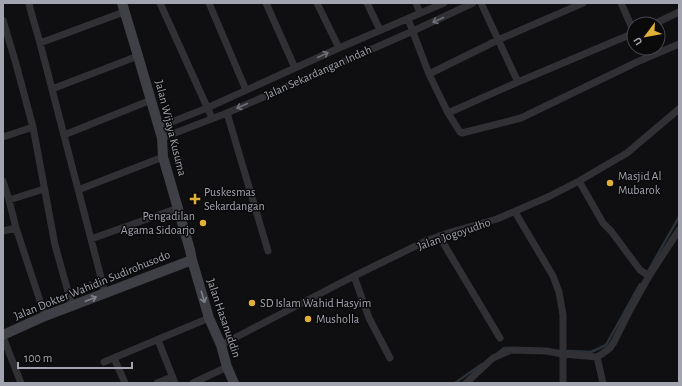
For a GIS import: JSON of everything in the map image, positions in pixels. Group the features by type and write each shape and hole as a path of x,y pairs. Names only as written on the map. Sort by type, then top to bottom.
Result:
{"main road":[{"name":"Jalan Wijaya Kusuma","path":"123,7 159,127 162,138 163,157 192,260"},
{"name":"Jalan Dokter Wahidin Sudirohusodo","path":"3,336 45,316 192,260"},
{"name":"Jalan Hasanuddin","path":"192,260 209,318 234,383"}],"street":[{"path":"30,3 30,8 105,293"},
{"path":"160,3 212,118"},
{"path":"209,3 246,90"},
{"path":"266,3 295,68"},
{"path":"317,3 339,48"},
{"path":"367,3 380,30"},
{"path":"416,3 420,13"},
{"name":"Jalan Sekardangan Indah","path":"159,127 208,108 339,48 444,3"},
{"name":"Jalan Sekardangan Indah","path":"162,138 227,113 473,3"},
{"path":"482,3 518,82"},
{"path":"429,74 498,40 583,3"},
{"path":"621,3 627,16"},
{"path":"40,43 123,7"},
{"path":"666,18 679,12"},
{"path":"408,19 429,74 448,113 462,134 520,118 637,62 679,44"},
{"path":"3,20 33,128 55,245 72,306"},
{"path":"448,113 626,36"},
{"path":"3,46 11,45"},
{"path":"52,89 138,56"},
{"path":"304,64 310,76"},
{"path":"64,135 151,100"},
{"name":"Jalan Jogoyudho","path":"221,346 354,276 426,241 515,212 579,181 627,152 679,109"},
{"path":"227,113 268,251"},
{"path":"3,137 33,128"},
{"path":"78,190 163,157"},
{"path":"3,181 16,228 45,316"},
{"path":"579,181 603,223 612,231 640,270 649,276"},
{"path":"9,200 44,189"},
{"path":"91,239 178,208"},
{"path":"515,212 553,276 559,292 563,314 563,383"},
{"path":"3,231 16,228"},
{"path":"466,383 493,358 511,350 546,351 597,357 610,348 649,276 679,230"},
{"path":"439,236 500,338"},
{"path":"354,276 369,318 390,358"},
{"path":"104,362 209,318"},
{"path":"3,336 21,383"},
{"path":"157,383 174,380 158,340"},
{"path":"597,357 603,383"},
{"path":"114,358 125,383"},
{"path":"193,383 227,368"}],"waterway":[{"path":"647,273 679,217"},
{"path":"568,351 591,352 606,345 640,284"},
{"path":"498,353 504,348 509,348"},
{"path":"455,383 482,364"}],"place":[{"name":"Masjid Al Mubarok","path":"610,183"},
{"name":"Puskesmas Sekardangan","path":"195,199"},
{"name":"Pengadilan Agama Sidoarjo","path":"203,223"},
{"name":"SD Islam Wahid Hasyim","path":"252,303"},
{"name":"Musholla","path":"308,319"}]}
